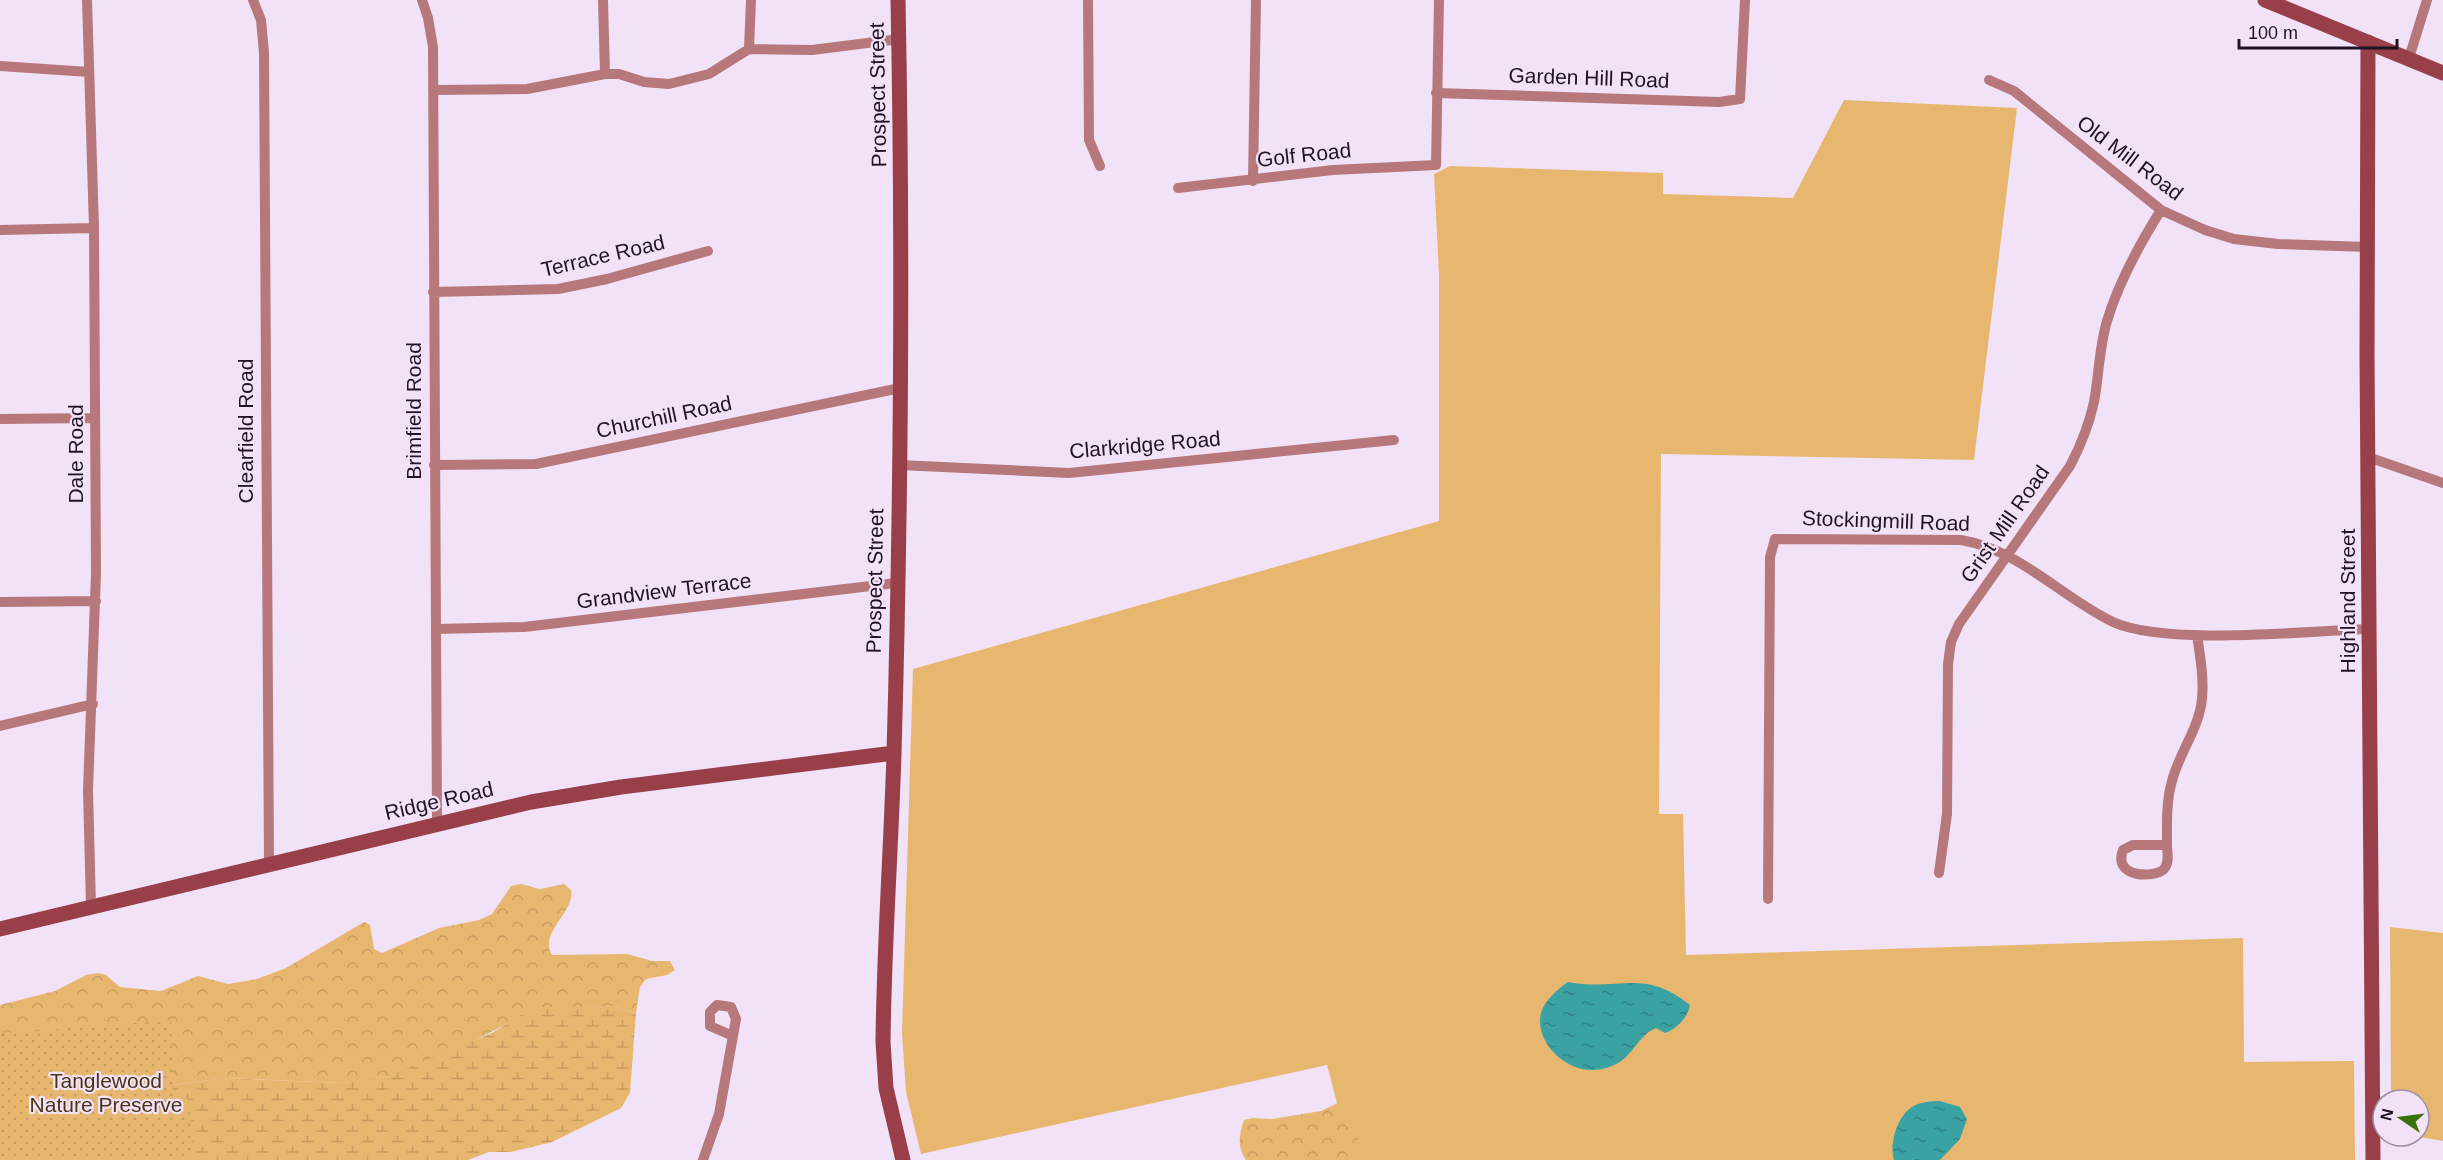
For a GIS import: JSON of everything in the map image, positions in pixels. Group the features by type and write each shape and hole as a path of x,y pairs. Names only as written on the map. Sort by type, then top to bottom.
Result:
{"street":[{"name":"Dale Road","path":"87,0 94,228 96,601 88,807 91,907"},
{"name":"Clearfield Road","path":"253,0 261,20 264,53 269,863"},
{"name":"Brimfield Road","path":"422,0 431,32 433,90 437,823"},
{"path":"603,0 605,74"},
{"path":"749,49 751,0"},
{"name":"Prospect Street","path":"898,0 899,465 894,753 883,1042 886,1088 903,1160"},
{"path":"1088,0 1089,140 1100,166"},
{"path":"1253,181 1256,0"},
{"path":"1436,93 1438,0"},
{"name":"Garden Hill Road","path":"1436,93 1719,102 1740,99 1745,0"},
{"path":"2265,0 2443,73"},
{"path":"2409,58 2427,0"},
{"path":"433,90 527,89 559,85 605,74 658,84 681,82 709,74 749,49 812,50 899,39"},
{"name":"Highland Street","path":"2368,42 2367,247 2373,1160"},
{"path":"0,66 89,72"},
{"name":"Old Mill Road","path":"1989,80 2014,91 2161,210 2205,230 2234,239 2278,244 2367,247"},
{"name":"Golf Road","path":"1178,188 1333,170 1436,165 1436,93"},
{"name":"Grist Mill Road","path":"1939,873 1947,814 1948,664 1951,642 1959,624 2070,466 2083,441 2094,401 2098,361 2106,322 2120,284 2161,210"},
{"path":"0,230 94,228"},
{"name":"Terrace Road","path":"433,292 558,289 607,279 708,251"},
{"name":"Churchill Road","path":"434,465 536,464 900,388"},
{"path":"0,419 95,418"},
{"name":"Clarkridge Road","path":"899,465 1069,473 1395,440"},
{"path":"2368,457 2443,483"},
{"name":"Stockingmill Road","path":"1768,899 1770,557 1775,539 1961,540 1983,544 2008,555 2115,622 2151,631 2197,635 2369,629"},
{"name":"Grandview Terrace","path":"436,629 540,626 896,584"},
{"path":"0,602 96,601"},
{"path":"2167,845 2133,846 2122,850 2119,859 2123,868 2131,873 2158,872 2164,869 2168,860 2167,806 2172,779 2193,733 2202,701 2203,675 2197,635"},
{"path":"0,726 93,704"},
{"name":"Ridge Road","path":"0,929 437,823 579,794 894,753"},
{"path":"704,1160 718,1114 733,1036"}],"green space":[{"path":"1844,100 2017,108 1974,460 1661,454 1659,814 1683,814 1686,955 2243,938 2244,1062 2354,1061 2355,1160 1352,1160 1327,1065 921,1154 906,1092 902,1033 913,669 1439,521 1439,275 1434,174 1450,166 1663,173 1663,194 1793,198"},
{"path":"521,884 540,889 564,884 571,890 568,906 550,939 549,947 552,955 627,954 652,961 670,961 675,970 667,975 646,979 640,987 636,1013 614,1006 538,1008 458,1049 394,1075 366,1081 343,1083 227,1078 171,1085 0,1160 0,1005 55,991 86,975 98,973 106,975 120,987 161,991 198,976 228,984 257,979 286,968 364,922 370,925 374,949 382,953 439,928 479,920 492,914 511,886"},
{"path":"2390,927 2443,933 2443,1141 2431,1139 2431,1088 2391,1088"},
{"path":"614,1006 636,1013 630,1093 621,1108 552,1142 511,1152 489,1152 468,1160 17,1160 171,1085 227,1078 343,1083 386,1077 492,1033 527,1011 542,1007"},
{"name":"Tanglewood Nature Preserve","path":"171,1020 173,1099 188,1099 194,1160 0,1160 0,1034"},
{"path":"1338,1103 1346,1108 1348,1123 1355,1129 1360,1160 1246,1160 1243,1155 1240,1140 1244,1120 1272,1119 1321,1111"}],"water":[{"path":"1568,982 1644,984 1658,987 1690,1005 1687,1014 1678,1026 1665,1033 1656,1028 1648,1032 1625,1058 1617,1063 1607,1068 1583,1069 1573,1066 1554,1053 1542,1034 1540,1024 1545,1004"},
{"path":"1940,1101 1960,1107 1967,1119 1960,1139 1940,1160 1894,1160 1894,1139 1902,1117 1915,1105"}]}
